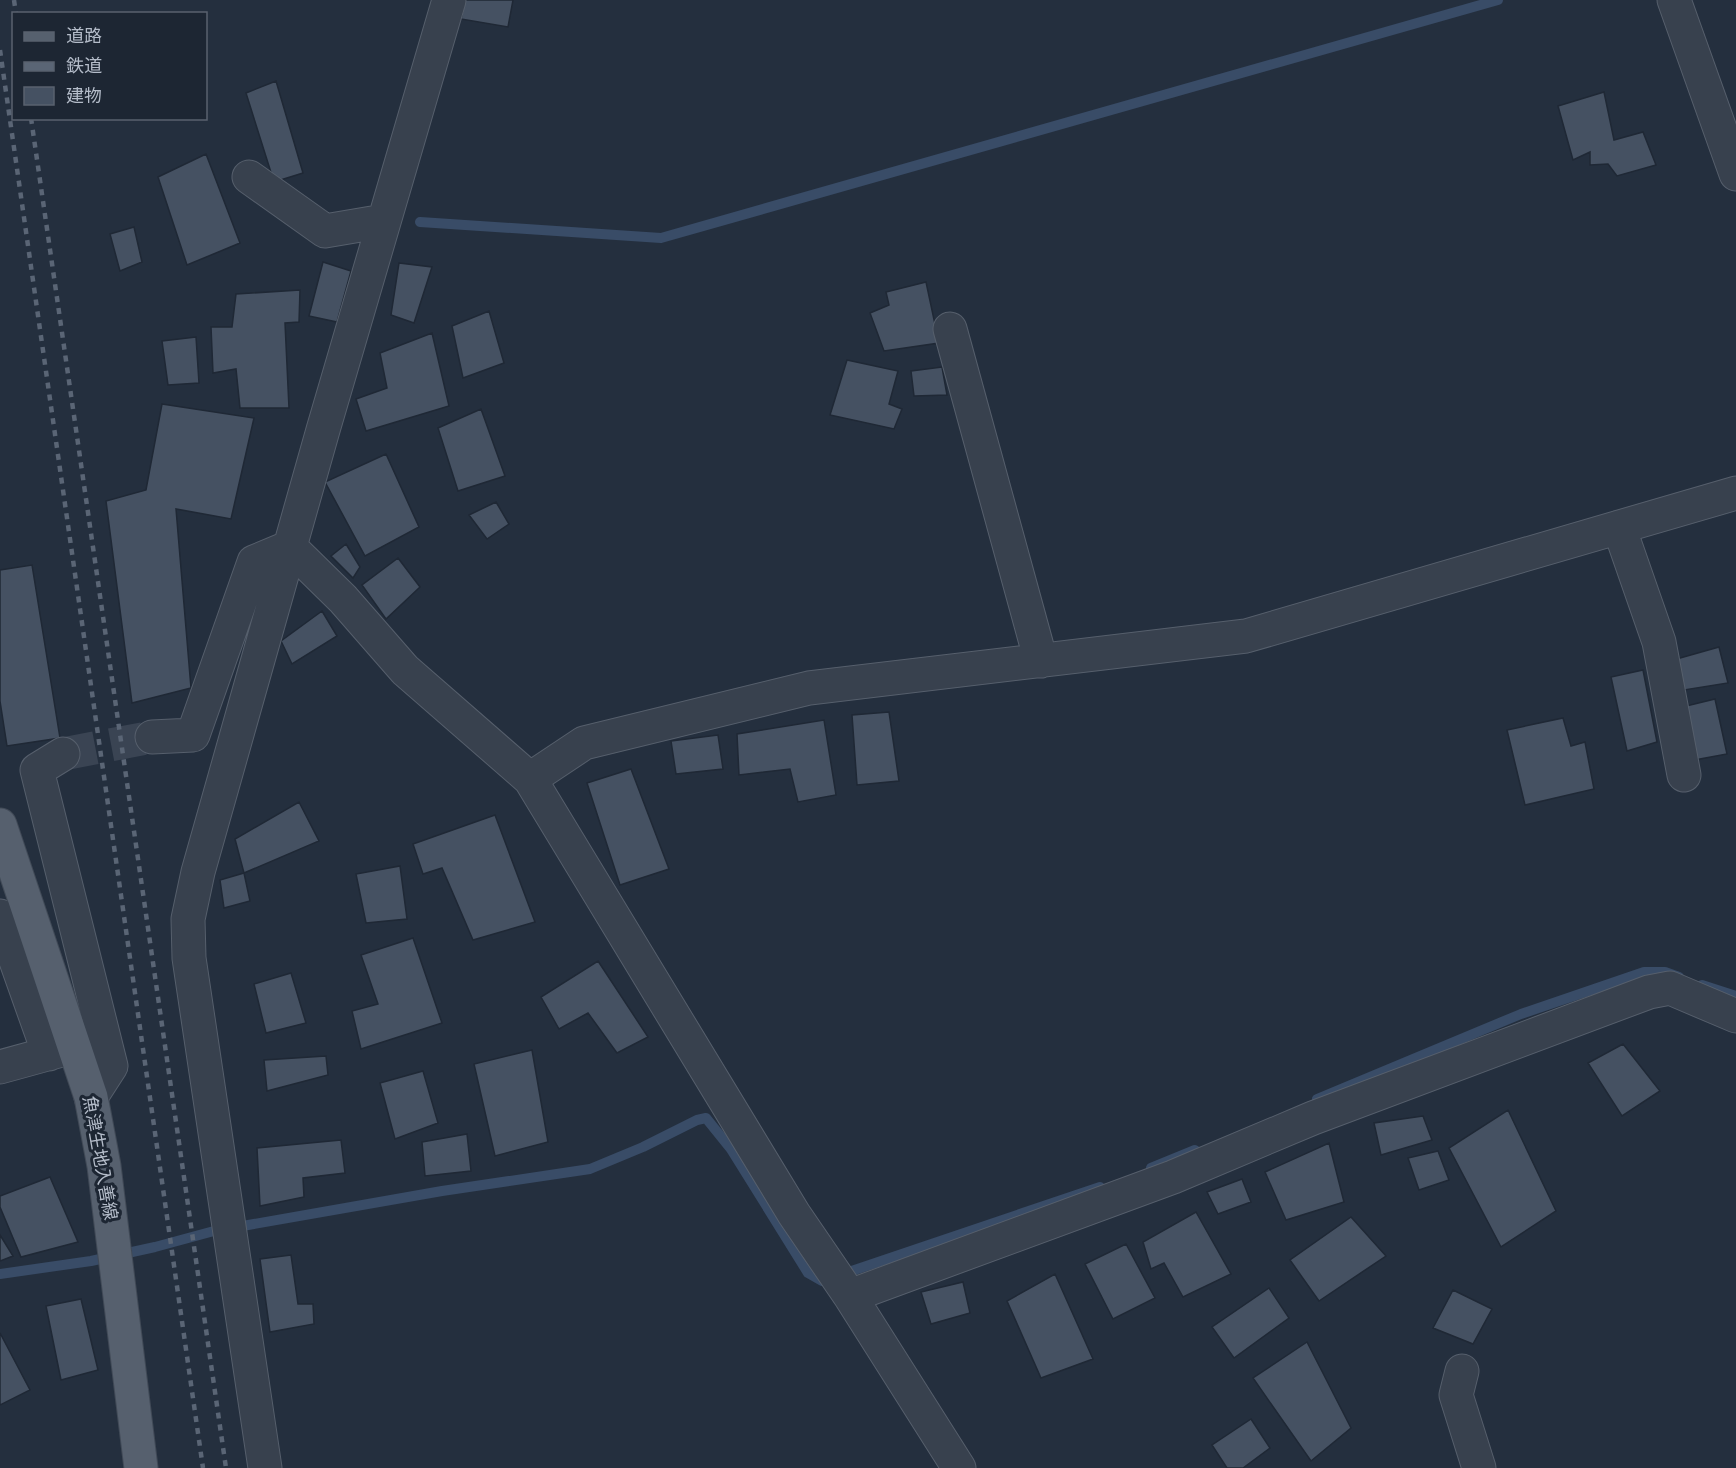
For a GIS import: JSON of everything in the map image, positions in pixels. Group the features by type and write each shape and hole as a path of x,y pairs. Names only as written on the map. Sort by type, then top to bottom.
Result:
{"main road":[{"name":"魚津生地入善線","path":"0,825 61,1050 91,1097 104,1166 141,1468"}],"street":[{"path":"265,1468 189,958 188,920 198,872 290,547 449,0"},
{"path":"1674,0 1736,174"},
{"path":"249,177 325,231 384,221"},
{"path":"950,329 1041,661"},
{"path":"530,779 584,743 809,688 1246,636 1736,493"},
{"path":"1619,527 1659,642 1684,775"},
{"path":"152,736 193,735 254,562 290,547"},
{"path":"290,547 343,599 405,670 530,779 794,1214 850,1296 959,1468"},
{"path":"63,754 37,770 111,1066 91,1097"},
{"path":"0,916 61,1050 0,1066"},
{"path":"850,1296 1173,1177 1313,1118 1649,992 1670,988 1736,1016"},
{"path":"1462,1371 1456,1395 1479,1468"}],"building":[{"path":"465,0 513,0 508,27 461,19"},
{"path":"276,81 303,173 274,182 246,93"},
{"path":"1604,92 1614,140 1643,132 1656,165 1617,176 1608,164 1590,165 1590,152 1573,160 1558,106"},
{"path":"206,154 240,243 187,265 158,177"},
{"path":"134,227 142,262 120,271 110,234"},
{"path":"323,262 351,271 337,322 309,316"},
{"path":"399,263 432,267 414,323 391,315"},
{"path":"926,282 939,343 884,351 870,313 889,305 886,292"},
{"path":"300,290 299,322 285,323 289,408 240,408 236,369 213,373 211,327 232,327 236,294"},
{"path":"489,311 504,363 463,378 452,326"},
{"path":"432,333 449,406 366,431 356,399 387,388 380,353"},
{"path":"196,337 199,383 168,385 162,341"},
{"path":"847,360 898,371 889,404 902,409 894,429 830,415"},
{"path":"942,367 947,395 914,396 911,371"},
{"path":"162,404 254,418 231,519 176,509 191,688 132,703 106,501 146,490"},
{"path":"481,409 505,476 458,491 438,428"},
{"path":"386,454 419,527 365,556 325,482"},
{"path":"496,502 509,524 487,539 469,515"},
{"path":"346,544 360,567 353,578 331,556"},
{"path":"398,558 420,587 386,619 362,585"},
{"path":"32,565 60,738 7,746 0,701 0,570"},
{"path":"322,611 337,636 292,664 281,641"},
{"path":"1719,647 1728,683 1678,691 1673,660"},
{"path":"1643,670 1657,742 1627,751 1611,677"},
{"path":"1715,699 1727,754 1689,761 1682,707"},
{"path":"889,712 899,781 857,785 852,715"},
{"path":"1563,718 1571,746 1585,742 1594,789 1525,805 1507,730"},
{"path":"824,720 836,795 798,802 790,769 739,775 737,734"},
{"path":"718,735 723,769 676,774 671,741"},
{"path":"631,769 669,869 620,885 587,783"},
{"path":"299,802 319,841 244,873 235,839"},
{"path":"495,815 535,922 473,940 442,868 423,874 413,844"},
{"path":"400,866 407,919 366,923 356,874"},
{"path":"244,873 250,901 224,908 220,880"},
{"path":"413,938 442,1023 361,1049 352,1011 378,1004 361,955"},
{"path":"598,961 648,1037 617,1053 588,1013 559,1029 541,997"},
{"path":"291,973 306,1023 266,1033 254,984"},
{"path":"1623,1044 1660,1091 1622,1116 1588,1063"},
{"path":"532,1050 548,1142 495,1156 474,1064"},
{"path":"326,1056 328,1075 267,1091 264,1060"},
{"path":"423,1071 438,1123 395,1139 380,1083"},
{"path":"1508,1110 1556,1211 1501,1247 1449,1148"},
{"path":"1423,1116 1432,1140 1381,1155 1374,1123"},
{"path":"467,1134 471,1171 425,1176 422,1142"},
{"path":"341,1140 345,1173 303,1178 304,1197 260,1206 257,1148"},
{"path":"1329,1143 1344,1202 1286,1220 1265,1172"},
{"path":"1438,1151 1449,1180 1419,1190 1408,1158"},
{"path":"50,1177 78,1242 21,1257 0,1207 0,1196"},
{"path":"1242,1179 1251,1202 1218,1214 1207,1192"},
{"path":"1196,1212 1231,1274 1183,1297 1164,1263 1151,1269 1143,1242"},
{"path":"1351,1217 1386,1256 1319,1301 1290,1260"},
{"path":"0,1235 13,1256 0,1261"},
{"path":"1126,1244 1155,1298 1113,1319 1085,1264"},
{"path":"291,1255 298,1304 313,1304 314,1324 270,1332 260,1259"},
{"path":"1055,1274 1093,1359 1041,1378 1007,1301"},
{"path":"963,1282 970,1313 931,1324 921,1292"},
{"path":"1269,1288 1289,1318 1234,1358 1212,1327"},
{"path":"1453,1290 1492,1309 1473,1344 1433,1328"},
{"path":"81,1299 98,1370 61,1380 46,1306"},
{"path":"0,1333 30,1390 0,1405"},
{"path":"1307,1342 1351,1428 1311,1461 1253,1378"},
{"path":"1251,1419 1270,1448 1243,1468 1227,1468 1212,1445"}],"waterway":[{"path":"420,222 661,238 1498,0"},
{"path":"1317,1099 1521,1014 1644,972 1665,972 1679,977"},
{"path":"1702,985 1736,996"},
{"path":"0,1274 91,1261 214,1231 442,1191 590,1169 706,1118 731,1149 808,1273 822,1281 1100,1187"},
{"path":"1151,1168 1195,1150"}],"tunnel":[{"path":"63,754 152,737"}],"railway":[{"path":"14,0 16,12"},
{"path":"0,50 203,1468"},
{"path":"31,120 226,1468"}]}
